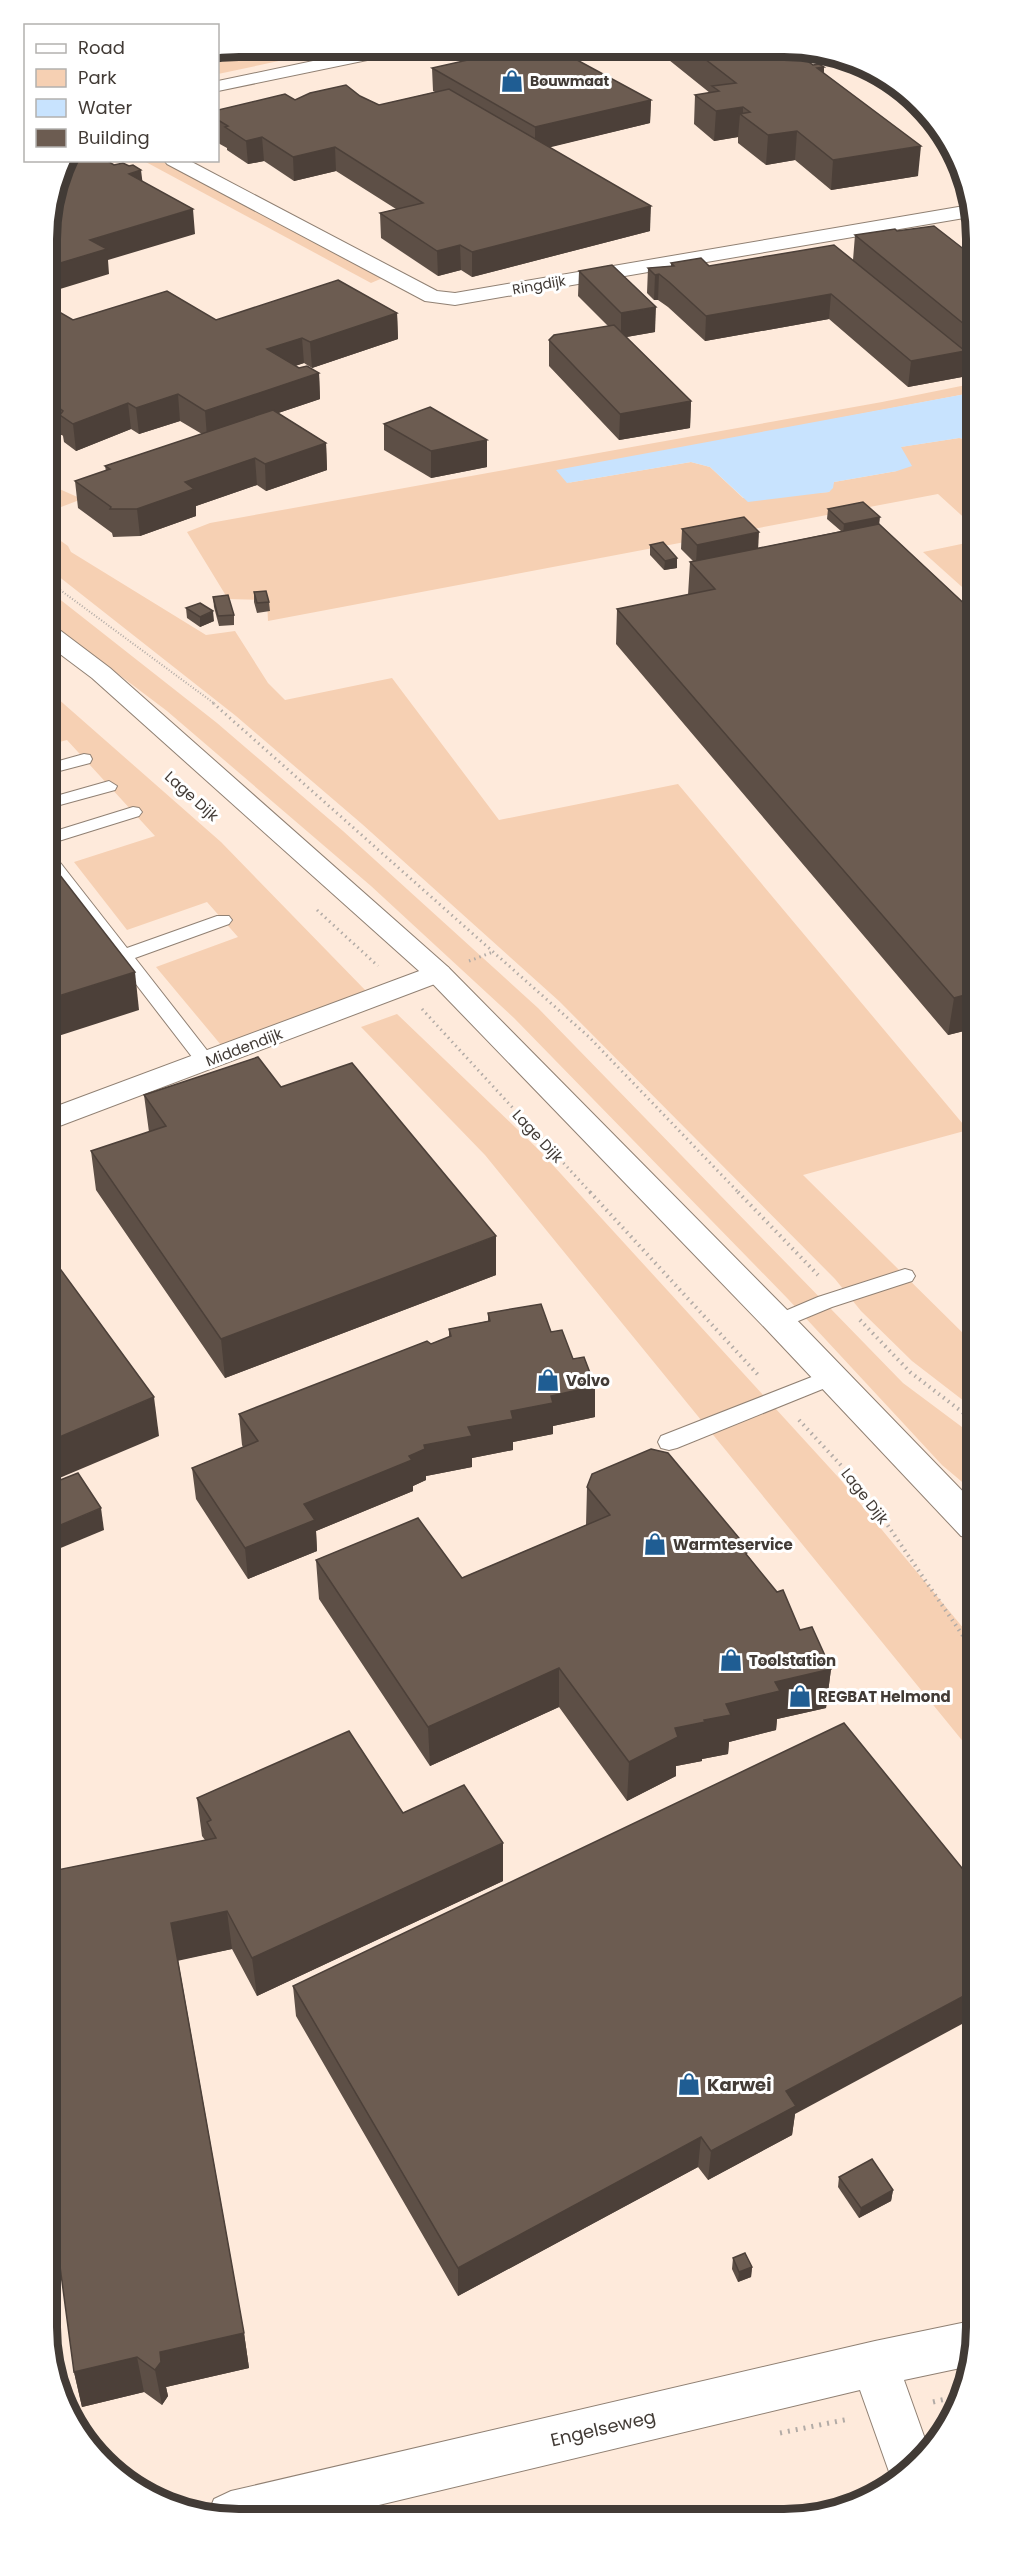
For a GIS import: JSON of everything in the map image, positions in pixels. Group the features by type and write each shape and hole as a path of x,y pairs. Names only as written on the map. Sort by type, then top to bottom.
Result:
{"street":[{"path":"220,83 354,57"},
{"name":"Ringdijk","path":"177,162 432,297 455,299 963,212"},
{"name":"Lage Dijk","path":"57,640 101,673 438,973 779,1322 966,1518"},
{"name":"Middendijk","path":"57,1117 438,973"},
{"name":"Engelseweg","path":"261,2509 965,2344"},
{"path":"875,2364 908,2460"}],"lane":[{"path":"57,766 84,759"},
{"path":"57,801 109,786"},
{"path":"57,836 133,812"},
{"path":"57,870 206,1062"},
{"path":"123,956 223,921"},
{"path":"779,1322 839,1297 905,1276"},
{"path":"669,1442 832,1377"}],"path":[{"path":"57,588 225,712 589,1037 910,1371 966,1415"},
{"name":"Lage Dijk","path":"315,908 402,988 863,1489 966,1640"}],"shaded area":[{"path":"796,57 820,60 875,81 913,110 942,148 960,192 966,239 966,2339 963,2363 952,2397 935,2428 921,2447 904,2464 875,2485 831,2503 784,2509 239,2509 203,2506 169,2495 148,2485 110,2456 81,2418 63,2374 57,2327 57,227 63,192 74,162 219,162 219,58"}],"green space":[{"path":"242,57 298,57 219,74 219,62"},
{"path":"146,162 167,162 385,277 371,283"},
{"path":"966,385 966,394 719,441 567,483 691,462 710,467 743,498 829,492 834,482 897,471 900,447 959,438 966,440 966,519 938,494 268,621 267,600 228,599 187,532 210,523"},
{"path":"57,488 82,499 57,509"},
{"path":"57,538 68,546 71,552 206,635 235,631 268,683 285,700 392,678 499,820 678,784 966,1128 966,1131 803,1175 966,1336 966,1403 912,1361 861,1311 835,1279 559,1001 362,824 236,716 57,575"},
{"path":"966,543 966,591 923,552"},
{"path":"57,597 217,723 343,831 538,1008 903,1383 966,1430 966,1485 942,1465 788,1299 514,1018 371,886 167,711 57,628"},
{"path":"57,698 221,842 367,992 221,1045 156,967 238,937 207,902 127,930 74,862 155,836 67,740 57,743"},
{"path":"397,1014 540,1151 839,1478 966,1631 966,1745 485,1155 361,1027"}],"water":[{"path":"966,394 966,440 959,438 901,447 912,466 897,471 834,482 829,492 748,502 710,467 691,462 567,483 556,470"}],"building":[{"path":"481,57 572,57 651,100 535,127 432,68"},
{"path":"702,57 803,58 813,65 819,64 824,67 817,68 921,146 833,160 797,131 768,135 740,114 750,112 743,107 716,111 695,95 719,91 712,86 736,83"},
{"path":"346,85 360,96 379,105 449,89 651,206 472,252 460,245 437,251 380,213 423,203 335,147 293,157 262,137 246,141 219,121 219,110 285,94 295,100 310,93"},
{"path":"74,162 133,165 141,170 129,174 193,209 90,240 107,249 57,264 59,215 63,192"},
{"path":"934,226 966,251 966,326 855,235 895,229 897,231"},
{"path":"834,245 965,351 911,361 831,294 706,316 669,282 659,274 655,275 648,268 674,266 671,263 701,258 709,266"},
{"path":"612,265 656,307 621,313 579,271"},
{"path":"338,280 397,313 310,342 302,338 267,349 299,368 307,366 319,373 205,411 178,394 136,408 128,403 73,424 60,415 63,411 57,408 57,311 73,320 167,291 216,320"},
{"path":"614,325 691,401 620,414 549,340 554,335"},
{"path":"430,407 487,440 431,451 384,424"},
{"path":"273,410 326,443 265,464 255,458 185,482 194,489 137,509 110,509 111,507 75,481 110,469 105,466"},
{"path":"863,502 880,517 844,524 828,509"},
{"path":"744,517 759,532 697,545 682,529"},
{"path":"879,524 966,605 966,995 954,998 617,609 715,589 690,562"},
{"path":"663,542 677,558 665,561 650,545"},
{"path":"266,591 269,602 257,603 254,592"},
{"path":"228,595 234,615 218,616 213,597"},
{"path":"200,603 213,611 200,617 186,608"},
{"path":"57,871 135,972 57,996"},
{"path":"258,1057 281,1087 352,1063 496,1236 221,1339 91,1151 166,1126 144,1095"},
{"path":"57,1265 154,1397 57,1438"},
{"path":"541,1304 551,1332 562,1330 573,1359 584,1357 595,1386 551,1396 553,1403 511,1411 513,1419 468,1427 472,1436 424,1445 425,1449 409,1456 412,1460 304,1504 315,1520 245,1548 192,1468 258,1441 239,1414 427,1341 431,1344 451,1336 449,1329 490,1321 488,1313"},
{"path":"651,1449 668,1453 749,1550 746,1554 777,1592 783,1590 800,1630 812,1627 831,1669 775,1682 780,1691 726,1704 731,1715 675,1728 678,1737 629,1762 559,1668 428,1727 316,1560 418,1518 462,1578 610,1515 587,1487 592,1474"},
{"path":"78,1473 101,1508 57,1526 57,1481"},
{"path":"844,1723 966,1873 966,1995 786,2091 796,2106 711,2151 701,2137 458,2268 293,1986"},
{"path":"349,1731 403,1813 464,1785 503,1843 252,1958 227,1911 171,1923 244,2333 160,2352 161,2362 155,2370 137,2357 74,2372 57,2244 57,1870 216,1838 207,1822 211,1820 197,1798"},
{"path":"872,2159 893,2190 861,2208 839,2177"},
{"path":"745,2253 752,2267 739,2272 733,2258"}],"place":[{"name":"Bouwmaat","path":"512,81"},
{"name":"Volvo","path":"548,1380"},
{"name":"Warmteservice","path":"655,1544"},
{"name":"Toolstation","path":"731,1660"},
{"name":"REGBAT Helmond","path":"800,1696"},
{"name":"Karwei","path":"689,2084"}]}
